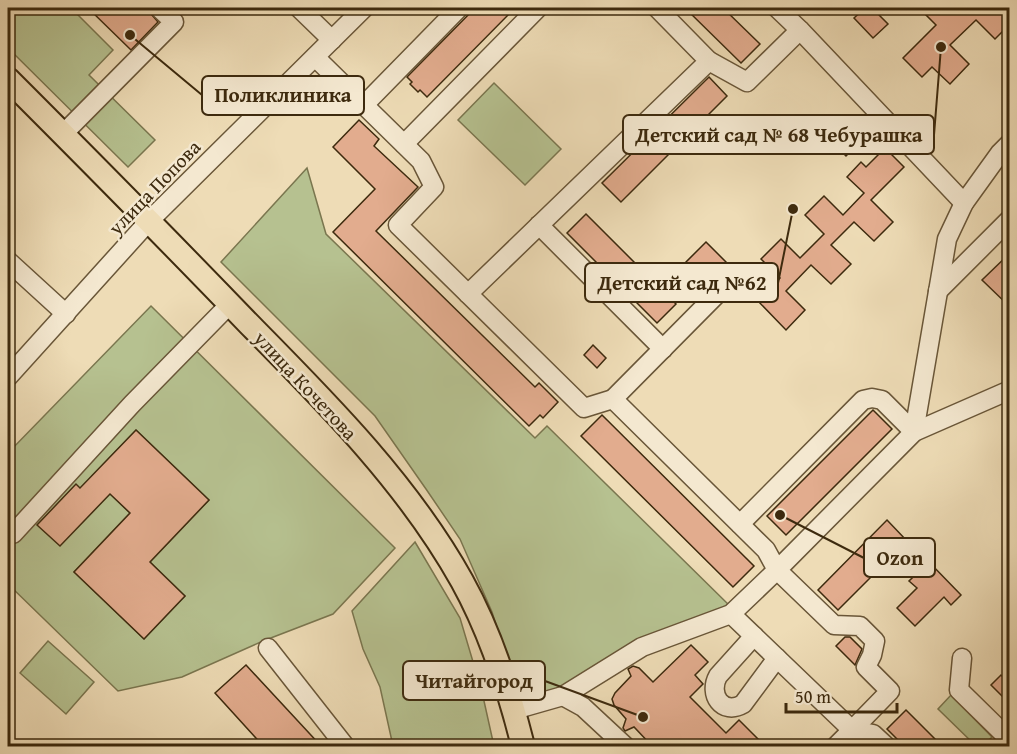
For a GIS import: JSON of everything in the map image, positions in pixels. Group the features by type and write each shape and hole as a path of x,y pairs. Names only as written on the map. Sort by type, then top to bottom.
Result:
{"main road":[{"name":"улица Кочетова","path":"8,79 317,393 403,492 463,582 492,645 514,710 523,747"}],"street":[{"path":"63,134 174,22 159,8"},
{"path":"299,8 332,40"},
{"name":"улица Попова","path":"8,377 149,221 364,8"},
{"path":"364,105 459,8"},
{"path":"404,144 538,8"},
{"path":"657,8 709,61 747,82 801,30"},
{"path":"777,8 801,30 964,203"},
{"path":"315,57 422,161 434,187 398,225 584,408 613,399 727,284"},
{"path":"468,294 709,61"},
{"path":"914,432 947,239 964,203 1000,153 1010,143"},
{"path":"938,291 1010,219"},
{"path":"539,225 663,349"},
{"path":"8,261 66,314"},
{"path":"13,534 132,404 230,304"},
{"path":"514,710 563,696 642,647 731,614 914,432 1010,390"},
{"path":"740,524 863,400 872,398 882,400 914,432"},
{"path":"613,399 766,550 777,570 834,625 860,626 875,641 866,667 890,691 836,747"},
{"path":"731,614 852,730 873,734 886,747"},
{"path":"754,636 718,676 715,683 716,697 720,703 729,708 736,708 742,704 777,658"},
{"path":"268,648 345,747"},
{"path":"963,657 959,690 1010,740"},
{"path":"563,696 583,707 625,747"}],"green space":[{"path":"8,8 71,8 113,50 89,75 155,140 128,167 8,48"},
{"path":"494,83 561,149 525,185 458,120"},
{"path":"307,168 326,234 535,438 547,426 731,607 572,685 521,703 492,612 460,539 426,489 375,416 221,262"},
{"path":"151,306 395,548 333,614 263,641 182,677 118,691 8,584 8,453","holes":["136,430 209,500 150,562 185,596 144,639 74,572 130,513 92,476"]},
{"path":"415,542 460,618 482,692 494,746 393,746 380,687 363,649 352,611"},
{"path":"48,641 94,682 66,714 20,673"},
{"path":"951,695 992,737 983,746 976,746 938,709"}],"building":[{"path":"88,8 146,8 158,22 131,50"},
{"path":"475,8 515,8 427,97 420,90 418,92 407,77"},
{"path":"685,8 723,8 760,44 741,63"},
{"path":"865,8 872,8 888,24 873,38 854,18"},
{"path":"932,8 959,8 965,13 967,11 963,8 1005,8 1010,12 1010,24 995,39 976,20 950,45 969,64 950,84 932,67 922,77 903,58 936,25 925,14"},
{"path":"709,77 727,96 621,202 602,183"},
{"path":"847,117 866,136 846,156 827,137"},
{"path":"359,120 379,139 374,146 418,187 376,231 535,387 539,383 558,402 543,418 540,415 529,426 333,232 375,189 333,147"},
{"path":"885,148 904,167 871,200 893,222 874,241 854,222 831,245 851,264 831,284 811,265 786,291 805,310 786,330 758,301 780,278 761,259 781,239 800,258 824,234 805,215 824,196 843,215 864,193 847,177 861,162 866,167"},
{"path":"586,214 676,304 657,323 567,233"},
{"path":"706,242 727,263 708,283 686,262"},
{"path":"1010,253 1010,307 982,280"},
{"path":"593,345 606,358 597,368 584,355"},
{"path":"873,410 892,429 786,535 767,516"},
{"path":"602,415 754,566 733,587 581,436"},
{"path":"136,430 209,500 150,562 185,596 144,639 74,572 130,513 110,494 60,546 37,525 76,484 80,488"},
{"path":"887,520 907,541 838,610 818,590"},
{"path":"929,562 961,595 951,605 944,597 915,626 897,608 917,588 909,581"},
{"path":"845,637 850,637 862,649 855,665 836,646"},
{"path":"691,645 708,662 695,675 703,684 690,697 726,733 739,720 759,740 752,747 653,747 634,727 625,731 623,728 626,719 614,705 612,699 631,676 628,669 633,666 639,668 653,682"},
{"path":"246,665 322,747 264,747 215,693"},
{"path":"1010,671 1010,704 991,685 1001,675 1003,677"},
{"path":"906,710 943,747 905,747 887,729"}],"place":[{"name":"Поликлиника","path":"130,35"},
{"name":"Детский сад № 68 Чебурашка","path":"941,47"},
{"name":"Детский сад №62","path":"793,209"},
{"name":"Ozon","path":"780,515"},
{"name":"Читайгород","path":"643,717"}]}
